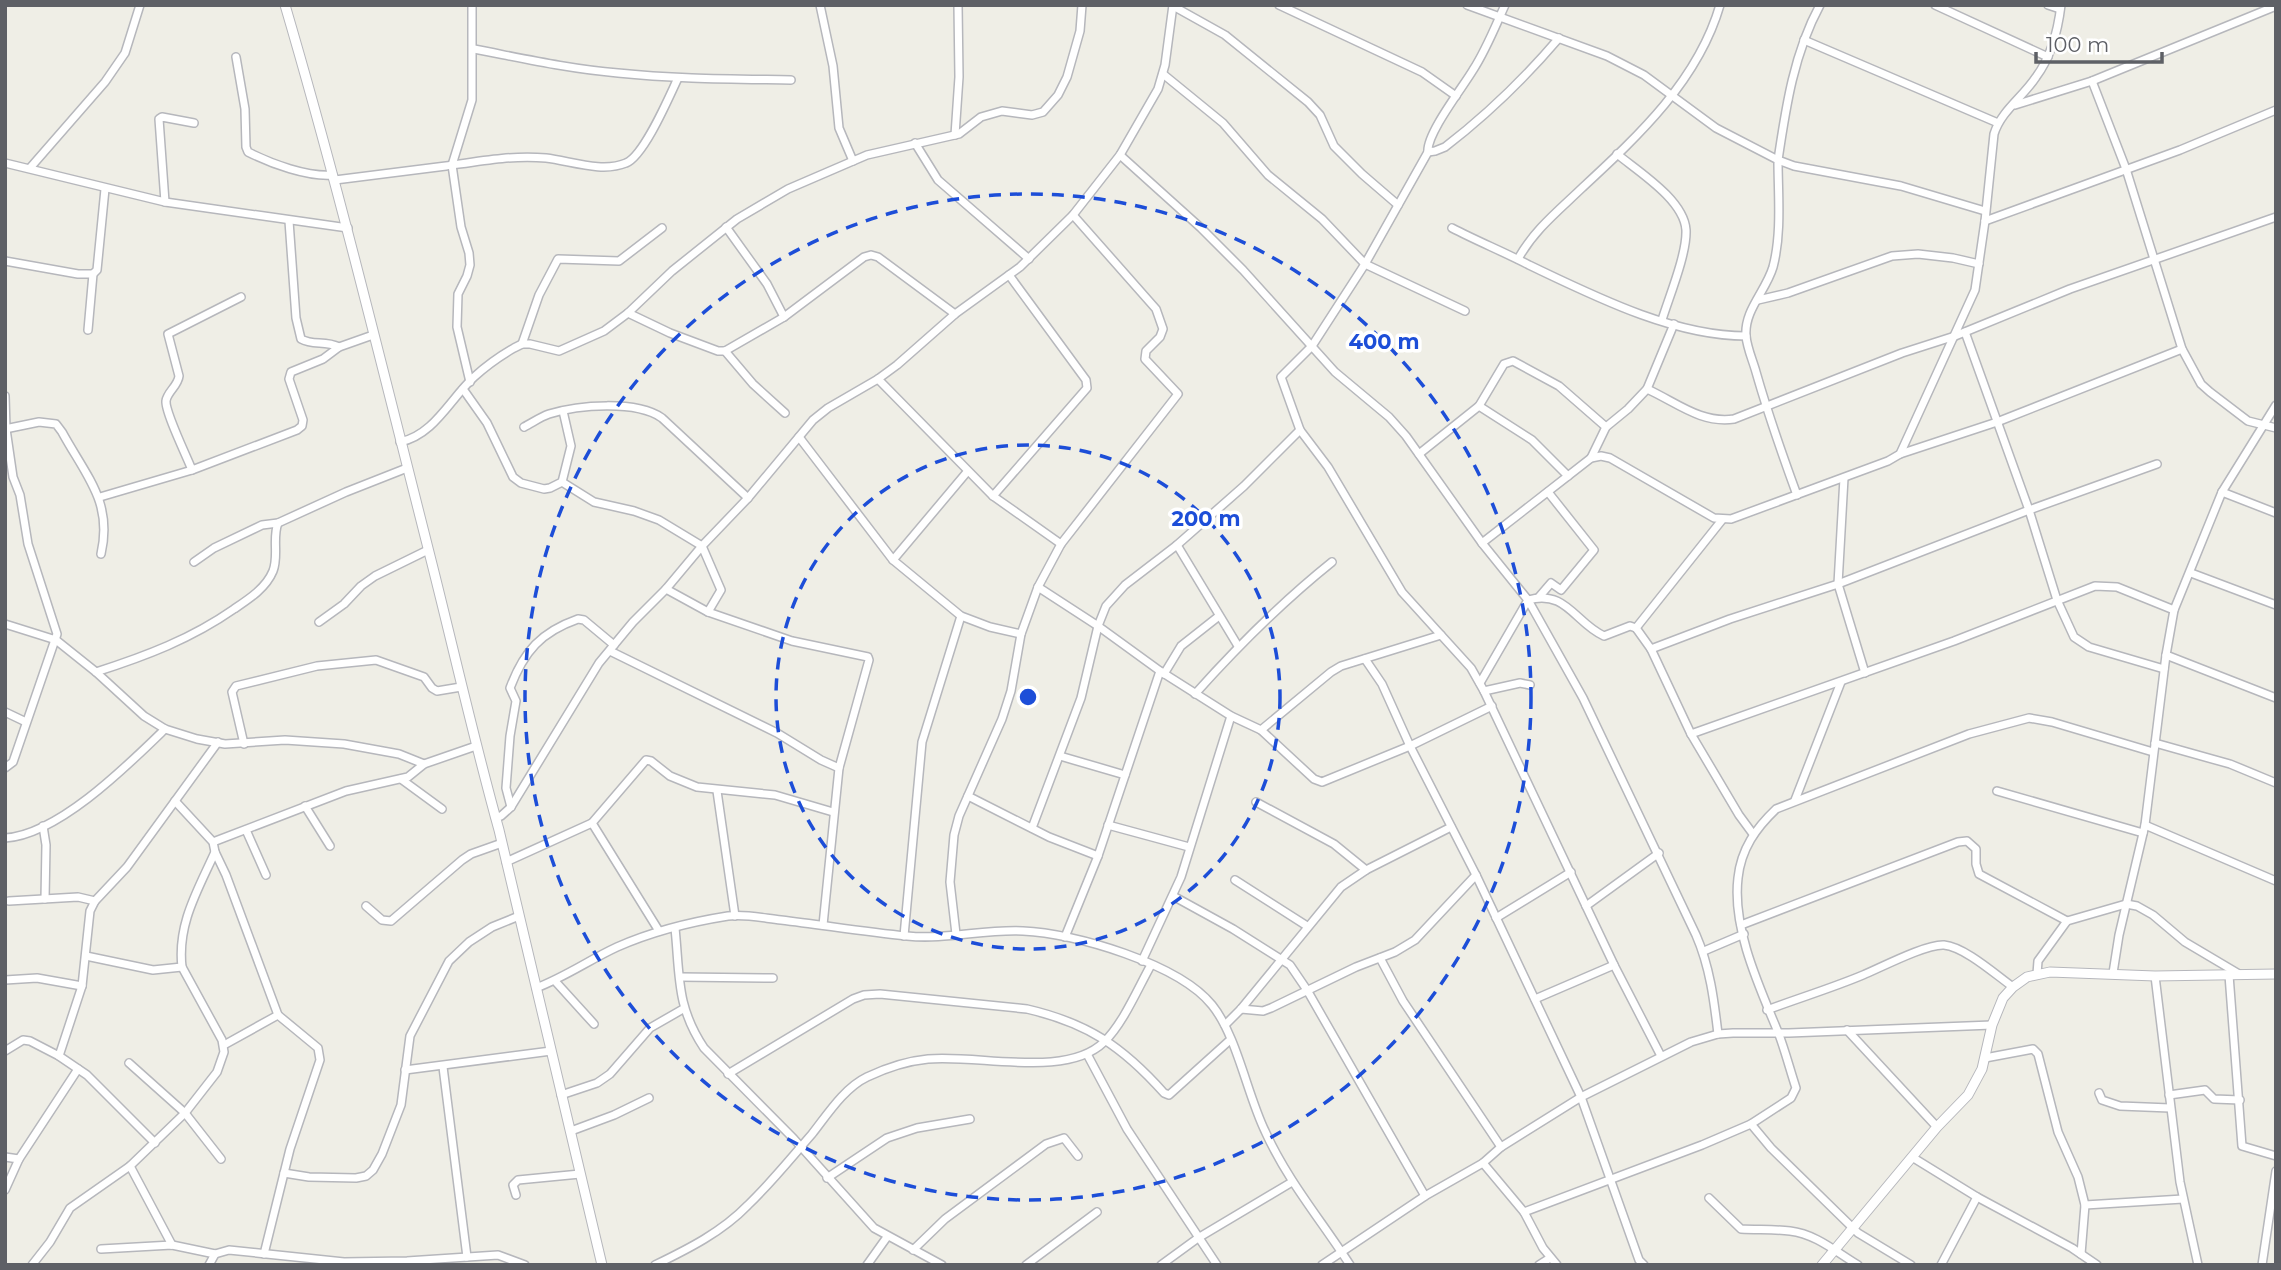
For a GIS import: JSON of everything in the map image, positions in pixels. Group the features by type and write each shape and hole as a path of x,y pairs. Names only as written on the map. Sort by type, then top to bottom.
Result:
{"street":[{"path":"30,168 105,82 125,54 140,5"},
{"path":"285,5 348,228 502,843 602,1265"},
{"path":"470,382 457,327 458,294 470,265 461,227 452,165 472,100 472,5"},
{"path":"820,5 833,66 839,128 853,161"},
{"path":"955,135 959,77 958,5"},
{"path":"522,344 559,351 604,331 726,226 788,190 853,161 867,155 955,135 966,131 981,117 1002,111 1032,116 1044,112 1058,95 1067,77 1080,31 1082,5"},
{"path":"495,817 501,816 511,807 599,663 633,622 748,498 799,437 828,408 878,379 955,314 1029,259 1073,215 1120,155 1154,95 1163,74 1173,5 1225,35 1308,102 1320,115 1334,146 1398,205"},
{"path":"1279,5 1422,72 1456,96"},
{"path":"1467,5 1607,56 1644,75 1716,128 1778,160 1794,166 1901,186 1985,211"},
{"path":"1505,5 1474,69 1436,128 1427,146 1428,152 1365,264 1312,346 1281,375 1300,430 1328,467 1402,592 1471,668 1480,683 1614,965 1661,1056"},
{"path":"1518,259 1528,241 1548,218 1617,155 1673,97 1704,44 1720,5"},
{"path":"1797,495 1766,408 1746,336 1748,319 1773,267 1777,240 1778,160 1787,99 1804,40 1820,5"},
{"path":"1935,5 2048,57"},
{"path":"1900,454 1975,290 1994,134 1998,123 2037,77 2048,57 2060,7 2048,5"},
{"path":"2012,106 2092,81 2276,6"},
{"path":"1428,152 1445,147 1495,107 1559,38"},
{"path":"1804,40 1998,123"},
{"path":"474,49 575,68 678,78 791,80"},
{"path":"236,57 244,98 248,152 296,170 334,177 502,158 527,157 594,166 628,163 649,135 678,78"},
{"path":"1163,74 1223,123 1268,174 1322,219 1365,264 1465,311"},
{"path":"2092,81 2126,169 2182,349 2201,384 2210,392 2248,421 2276,428"},
{"path":"1985,221 2180,150 2276,110"},
{"path":"165,202 159,120 162,117 194,123"},
{"path":"915,143 938,180 1029,259"},
{"path":"1120,155 1201,228 1342,378 1389,417 1419,454 1482,543 1528,600 1583,698 1704,951 1712,983 1718,1034"},
{"path":"1617,155 1667,195 1686,227 1685,244 1662,320"},
{"path":"5,163 165,202 348,228"},
{"path":"88,330 105,189"},
{"path":"956,934 950,882 951,855 959,816 1002,719 1011,691 1021,634 1038,587 1061,544 1178,394 1145,359 1146,351 1160,337 1163,328 1156,309 1073,215"},
{"path":"1647,389 1705,419 1734,419 1902,353 1955,336 2070,289 2276,217"},
{"path":"289,221 296,318 301,339 310,343 329,342 339,347"},
{"path":"726,226 766,284 784,317"},
{"path":"400,442 411,440 422,432 470,382 502,356 522,344 539,295 558,258 619,261 662,228"},
{"path":"1452,228 1583,292 1674,324 1731,336 1746,336"},
{"path":"1758,300 1788,293 1892,256 1918,254 1979,264"},
{"path":"628,313 670,333 718,351 725,351 784,317 864,257 871,255 878,257 955,314"},
{"path":"5,261 78,274 93,274"},
{"path":"993,496 1087,388 1086,380 1009,275"},
{"path":"192,470 166,401 179,380 168,334 241,297"},
{"path":"1482,543 1591,458 1606,428 1647,389 1674,324"},
{"path":"1965,332 2029,510 2057,600 2074,637 2089,647 2164,669"},
{"path":"100,497 192,470 302,426 302,414 289,375 329,356 339,347 373,335"},
{"path":"1591,458 1611,458 1682,500 1722,520 1731,519 1844,478 1900,454 1997,422 2182,349"},
{"path":"725,351 753,384 785,413"},
{"path":"1419,454 1479,407 1504,364 1513,361 1559,386 1606,428"},
{"path":"878,379 993,496 1061,544"},
{"path":"463,389 487,423 516,480 544,489 562,482 571,446 563,411"},
{"path":"5,396 5,429 13,477 20,495 28,544 55,626 56,640 13,762 5,768"},
{"path":"2113,973 2144,829 2164,669 2175,610 2222,492 2276,405"},
{"path":"524,427 546,415 592,407 653,412 748,498"},
{"path":"1479,407 1532,440 1568,476"},
{"path":"5,429 38,422 56,424 100,497 104,538 101,554"},
{"path":"1032,828 1081,698 1098,626 1106,606 1114,595 1177,545 1244,486 1300,430"},
{"path":"799,437 893,560 961,616 990,627 1021,634"},
{"path":"1651,649 1730,619 1838,584 2157,464"},
{"path":"194,562 214,548 262,525 278,523 407,468"},
{"path":"893,560 967,472"},
{"path":"1844,478 1838,584 1865,673"},
{"path":"562,482 594,502 634,510 659,520 702,547 721,590 708,612"},
{"path":"1539,597 1551,583 1561,590 1594,550 1548,492"},
{"path":"2222,492 2276,513"},
{"path":"1636,628 1722,520"},
{"path":"96,672 147,656 191,636 254,595 268,580 275,566 274,541 278,523"},
{"path":"1177,545 1238,646"},
{"path":"319,622 344,604 374,576 428,550"},
{"path":"1195,694 1238,646 1284,601 1332,562"},
{"path":"2191,573 2276,605"},
{"path":"1691,734 1841,682 2095,586 2117,587 2175,610"},
{"path":"1038,587 1098,626 1162,673 1231,716 1261,730 1314,779 1322,782 1410,746 1492,706"},
{"path":"666,589 708,612 809,646 868,657 863,687 839,768 823,925"},
{"path":"1480,683 1528,600 1539,597 1561,602 1604,636 1630,626 1636,628 1651,649 1691,734 1753,834"},
{"path":"904,936 922,742 961,616"},
{"path":"1065,937 1098,856 1162,673 1181,646 1219,616"},
{"path":"511,807 506,788 509,736 516,701 510,688 535,642 578,619 584,620 612,648 778,733 839,768"},
{"path":"5,624 56,640 144,716 165,729 218,743 244,744 285,740 325,742 399,754 424,764"},
{"path":"1261,730 1331,672 1441,635"},
{"path":"2166,655 2276,698"},
{"path":"1365,659 1382,684 1581,1097 1639,1263"},
{"path":"244,744 233,688 289,672 317,666 376,660 424,677 437,691 461,687"},
{"path":"1795,800 1841,682"},
{"path":"1484,691 1520,683 1530,685"},
{"path":"5,712 26,722"},
{"path":"1142,961 1173,896 1231,716"},
{"path":"1524,1212 1751,1124 1795,1093 1796,1088 1778,1033 1767,1010 1741,925 1738,878 1743,854 1753,834 1776,809 1969,734 2029,718 2052,722 2153,752"},
{"path":"5,838 24,835 43,826 87,799 165,729"},
{"path":"59,1056 82,986 87,920 95,901 127,867 218,743"},
{"path":"2155,743 2230,764 2276,783"},
{"path":"214,842 346,791 401,779 415,773 424,764 476,746"},
{"path":"1060,756 1125,775"},
{"path":"506,862 592,823 646,760 682,782 717,791 775,795 833,812"},
{"path":"401,779 442,809"},
{"path":"717,791 735,916"},
{"path":"1997,792 2144,829 2276,881"},
{"path":"968,796 1032,828 1098,856"},
{"path":"175,801 214,842 215,852 278,1014 321,1053 290,1149 264,1254"},
{"path":"1256,802 1334,845 1366,870"},
{"path":"305,806 330,846"},
{"path":"592,823 659,931"},
{"path":"1108,825 1189,848"},
{"path":"43,826 46,845 45,899"},
{"path":"1224,1025 1241,1009 1341,887 1366,870 1451,827"},
{"path":"246,830 266,876"},
{"path":"1741,925 1958,842 1967,841 1976,849 1979,874 2067,921"},
{"path":"366,906 382,920 391,921 462,860 502,843"},
{"path":"32,1265 50,1242 70,1208 130,1166 155,1143 185,1112 217,1072 225,1045 182,967 182,929 215,852"},
{"path":"1587,906 1659,853"},
{"path":"1496,918 1571,873"},
{"path":"1241,1009 1263,1011 1415,940 1476,875"},
{"path":"1235,880 1307,926"},
{"path":"1173,896 1290,965 1425,1196"},
{"path":"9,901 78,897 95,901"},
{"path":"2037,974 2038,961 2067,921 2126,904 2137,906 2153,915 2189,944 2240,975"},
{"path":"285,1173 309,1177 356,1178 373,1170 401,1105 410,1036 449,961 469,942 492,927 519,916"},
{"path":"536,988 555,981 615,948 659,931 735,916 904,936 1024,931 1093,943 1142,961 1186,982 1211,1004 1224,1025 1264,1129 1292,1182 1350,1265"},
{"path":"675,928 683,1009 694,1034 704,1048 801,1147 874,1228 942,1265"},
{"path":"1704,951 1744,934"},
{"path":"1767,1010 1943,945 1969,956 2013,987"},
{"path":"86,956 153,970 182,967"},
{"path":"1380,958 1403,1001 1501,1147"},
{"path":"654,1265 708,1238 747,1207 848,1092 864,1079 894,1066 926,1059 1051,1061 1093,1052 1107,1040 1151,965"},
{"path":"1535,999 1614,965"},
{"path":"1822,1265 1937,1127 1968,1095 1977,1082 1992,1025 2003,998 2027,977 2037,974 2113,973 2155,976 2276,974"},
{"path":"2229,975 2242,1146 2276,1156"},
{"path":"2155,976 2183,1199 2198,1265"},
{"path":"680,977 773,978"},
{"path":"5,980 37,978 82,986"},
{"path":"555,981 594,1024"},
{"path":"728,1074 864,995 880,994 1027,1009 1050,1014 1107,1040 1138,1064 1164,1093 1169,1095 1230,1040"},
{"path":"561,1095 597,1083 610,1074 650,1028 683,1009"},
{"path":"225,1045 278,1014"},
{"path":"1322,1265 1581,1097 1690,1042 1718,1034 1992,1025"},
{"path":"1847,1030 1937,1127"},
{"path":"5,1051 23,1040 59,1056 87,1075 155,1143"},
{"path":"1985,1058 2036,1050 2058,1132 2078,1177 2085,1205 2081,1254"},
{"path":"405,1070 551,1051"},
{"path":"1087,1054 1128,1129 1217,1265"},
{"path":"129,1063 185,1112 221,1159"},
{"path":"443,1067 467,1257"},
{"path":"5,1190 19,1159 78,1069"},
{"path":"2169,1095 2205,1090 2217,1100 2240,1100"},
{"path":"2099,1093 2102,1100 2120,1106 2170,1108"},
{"path":"571,1131 649,1098"},
{"path":"828,1178 887,1138 917,1128 970,1119"},
{"path":"1751,1124 1771,1148 1864,1238 1911,1265"},
{"path":"914,1250 945,1219 1046,1144 1064,1138 1078,1156"},
{"path":"5,1157 19,1159"},
{"path":"1912,1157 2097,1265"},
{"path":"1483,1163 1524,1212 1550,1258 1557,1265"},
{"path":"130,1166 172,1245"},
{"path":"2262,1265 2276,1171"},
{"path":"516,1195 513,1185 518,1180 580,1174"},
{"path":"1161,1265 1198,1238 1292,1182"},
{"path":"1941,1265 1977,1197"},
{"path":"1709,1198 1741,1229 1791,1231 1814,1238 1858,1265"},
{"path":"2085,1205 2183,1199"},
{"path":"1026,1265 1097,1212"},
{"path":"867,1265 887,1237"},
{"path":"101,1249 172,1245 215,1254 229,1250 344,1262 420,1262 498,1255 526,1265"},
{"path":"209,1265 215,1254"},
{"path":"1539,1265 1550,1258"}]}
